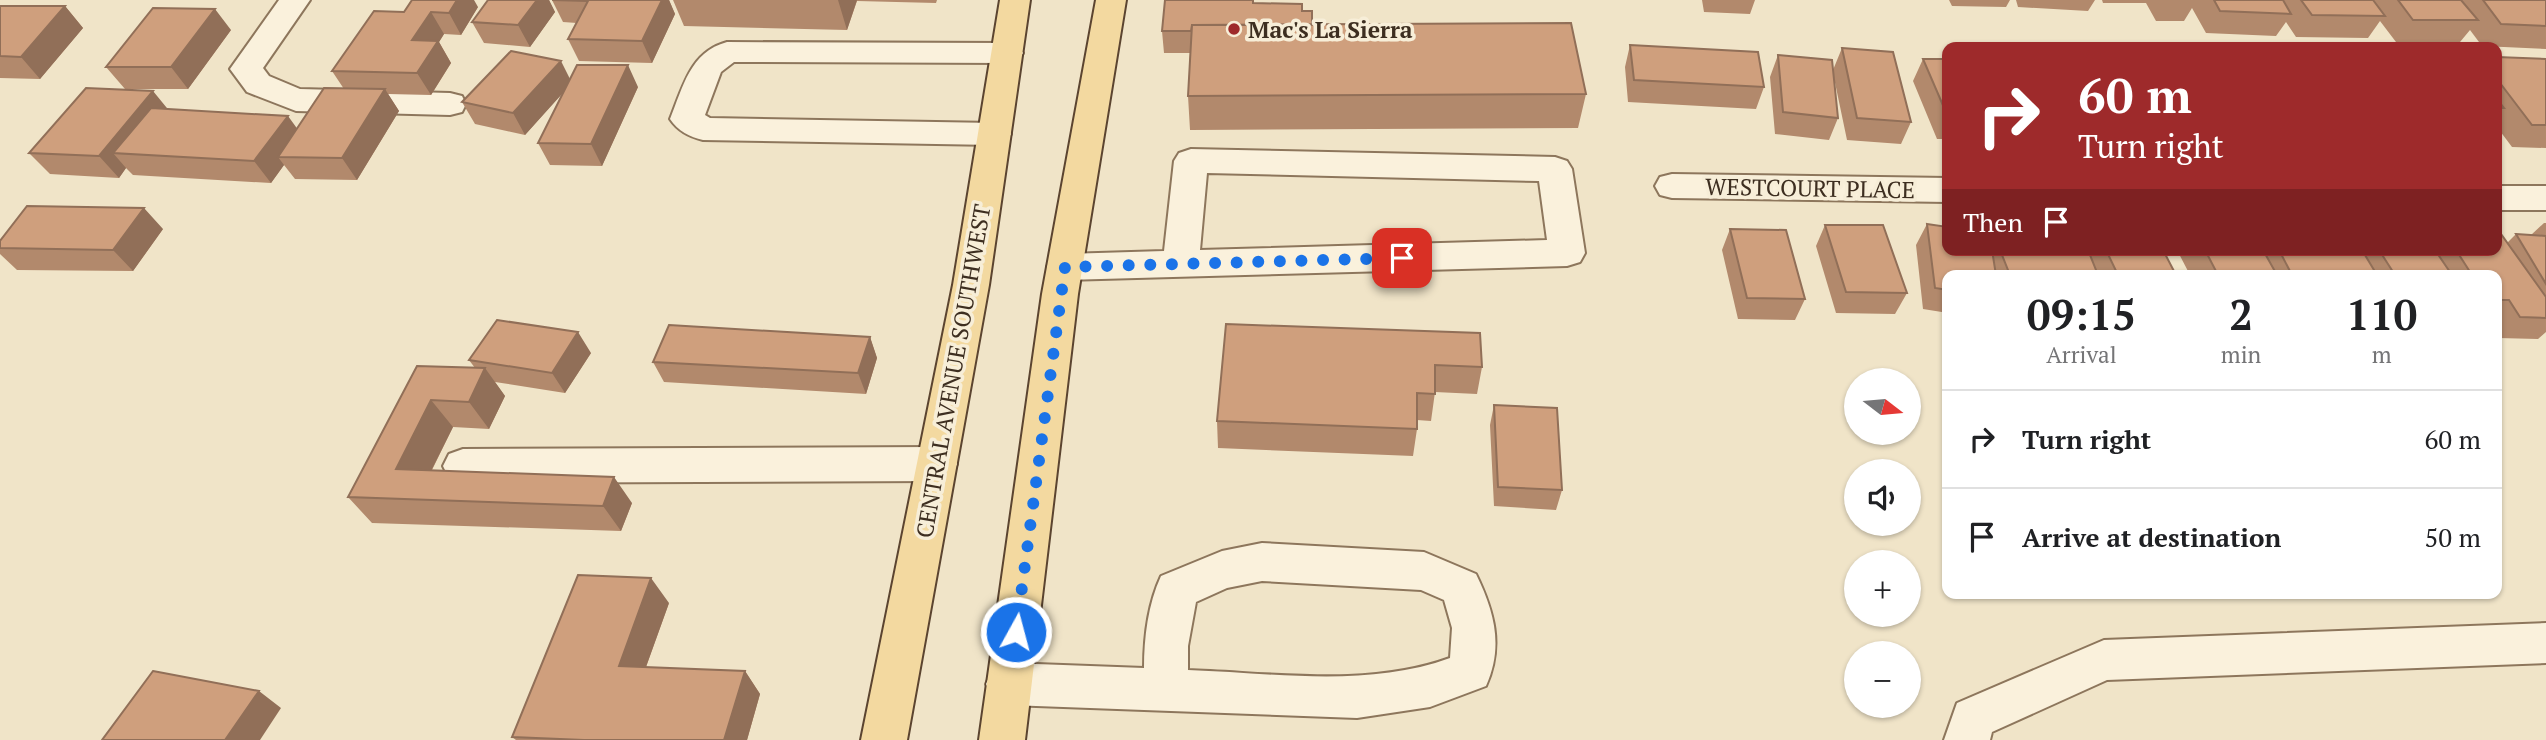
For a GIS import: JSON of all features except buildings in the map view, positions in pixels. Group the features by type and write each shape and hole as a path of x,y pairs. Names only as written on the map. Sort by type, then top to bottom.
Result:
{"main road":[{"name":"CENTRAL AVENUE SOUTHWEST","path":"884,740 971,285 1015,0"},
{"path":"1002,740 1065,267 1111,0"}],"street":[{"path":"295,0 247,69 258,84 296,100 450,104"},
{"path":"994,134 702,130 687,119 707,67 727,52 1007,53"},
{"path":"1065,267 1181,264 1195,263 1567,253 1555,169 1191,161 1181,264"},
{"name":"WESTCOURT PLACE","path":"1672,186 1942,190"},
{"path":"2502,198 2546,198"},
{"path":"463,466 937,464"},
{"path":"1009,684 1357,696 1430,686 1470,671 1476,642 1471,612 1461,587 1424,571 1262,562 1222,570 1176,590 1166,646 1167,689"},
{"path":"1967,740 1973,718 2104,660 2546,643"}],"place":[{"name":"Mac's La Sierra","path":"1234,29"}],"route":[{"path":"1016,632 1065,267 1402,258"}]}
